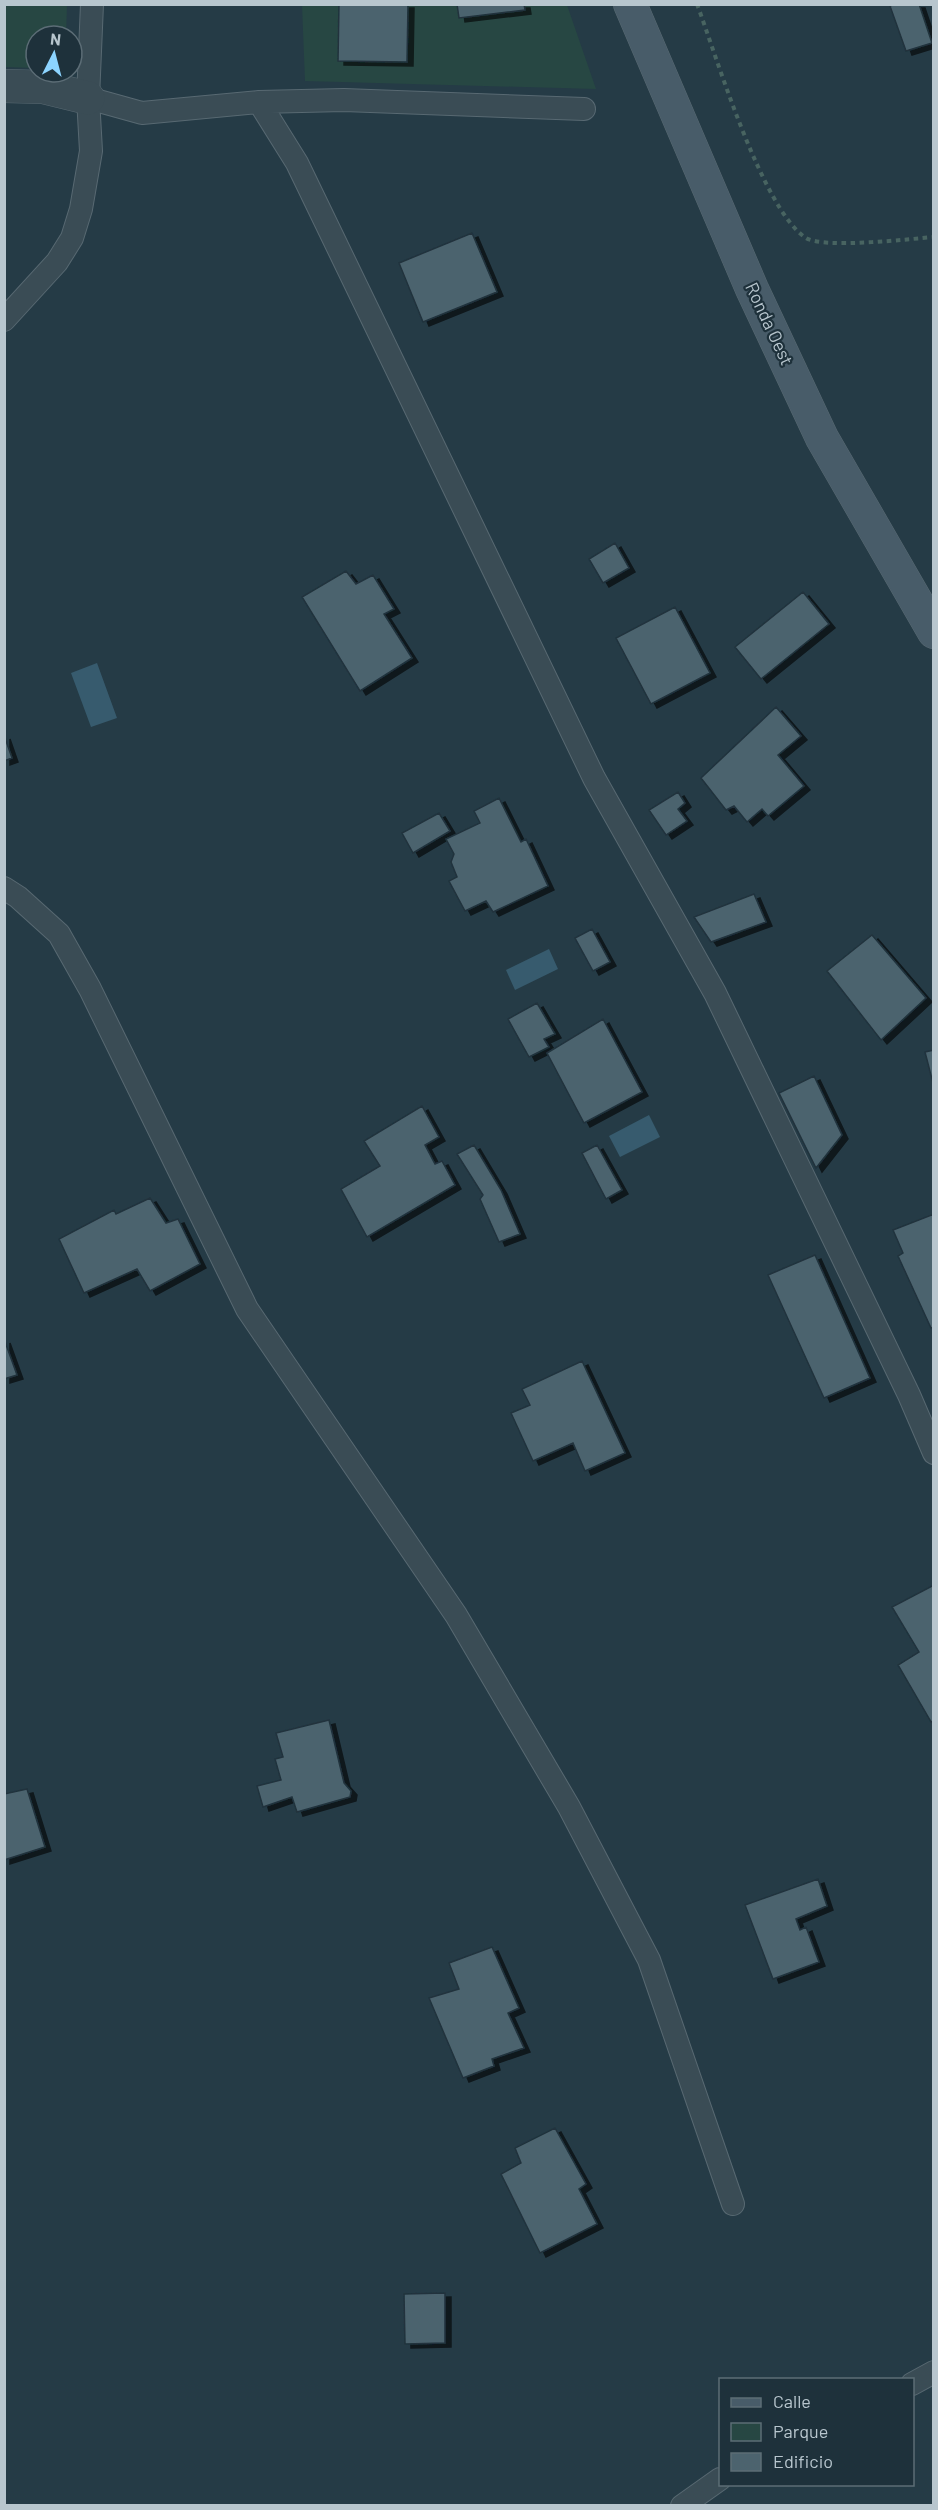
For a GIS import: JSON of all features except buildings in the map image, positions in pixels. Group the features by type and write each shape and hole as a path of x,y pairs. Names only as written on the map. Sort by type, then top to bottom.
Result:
{"main road":[{"name":"Ronda Oest","path":"630,4 752,289 822,438 933,632"}],"street":[{"path":"4,86 43,87 88,98"}],"lane":[{"path":"4,320 57,262 72,238 91,151 88,98 92,4"},
{"path":"88,98 142,113 259,102 344,100 584,109"},
{"path":"259,102 297,163 594,778 715,993 909,1395 933,1453"},
{"path":"4,888 18,897 59,934 90,989 247,1309 456,1615 569,1807 650,1960 733,2204"},
{"path":"914,2383 933,2372"},
{"path":"682,2505 719,2480"}],"path":[{"path":"697,4 763,179 782,212 807,239 836,243 933,237"}],"green space":[{"path":"5,4 67,5 66,24 24,24 24,68 5,67"},
{"path":"302,5 567,5 596,89 305,81"}],"water":[{"path":"97,663 117,718 91,727 71,673"},
{"path":"549,949 558,969 515,990 506,970"},
{"path":"649,1115 660,1137 620,1157 609,1136"}]}
